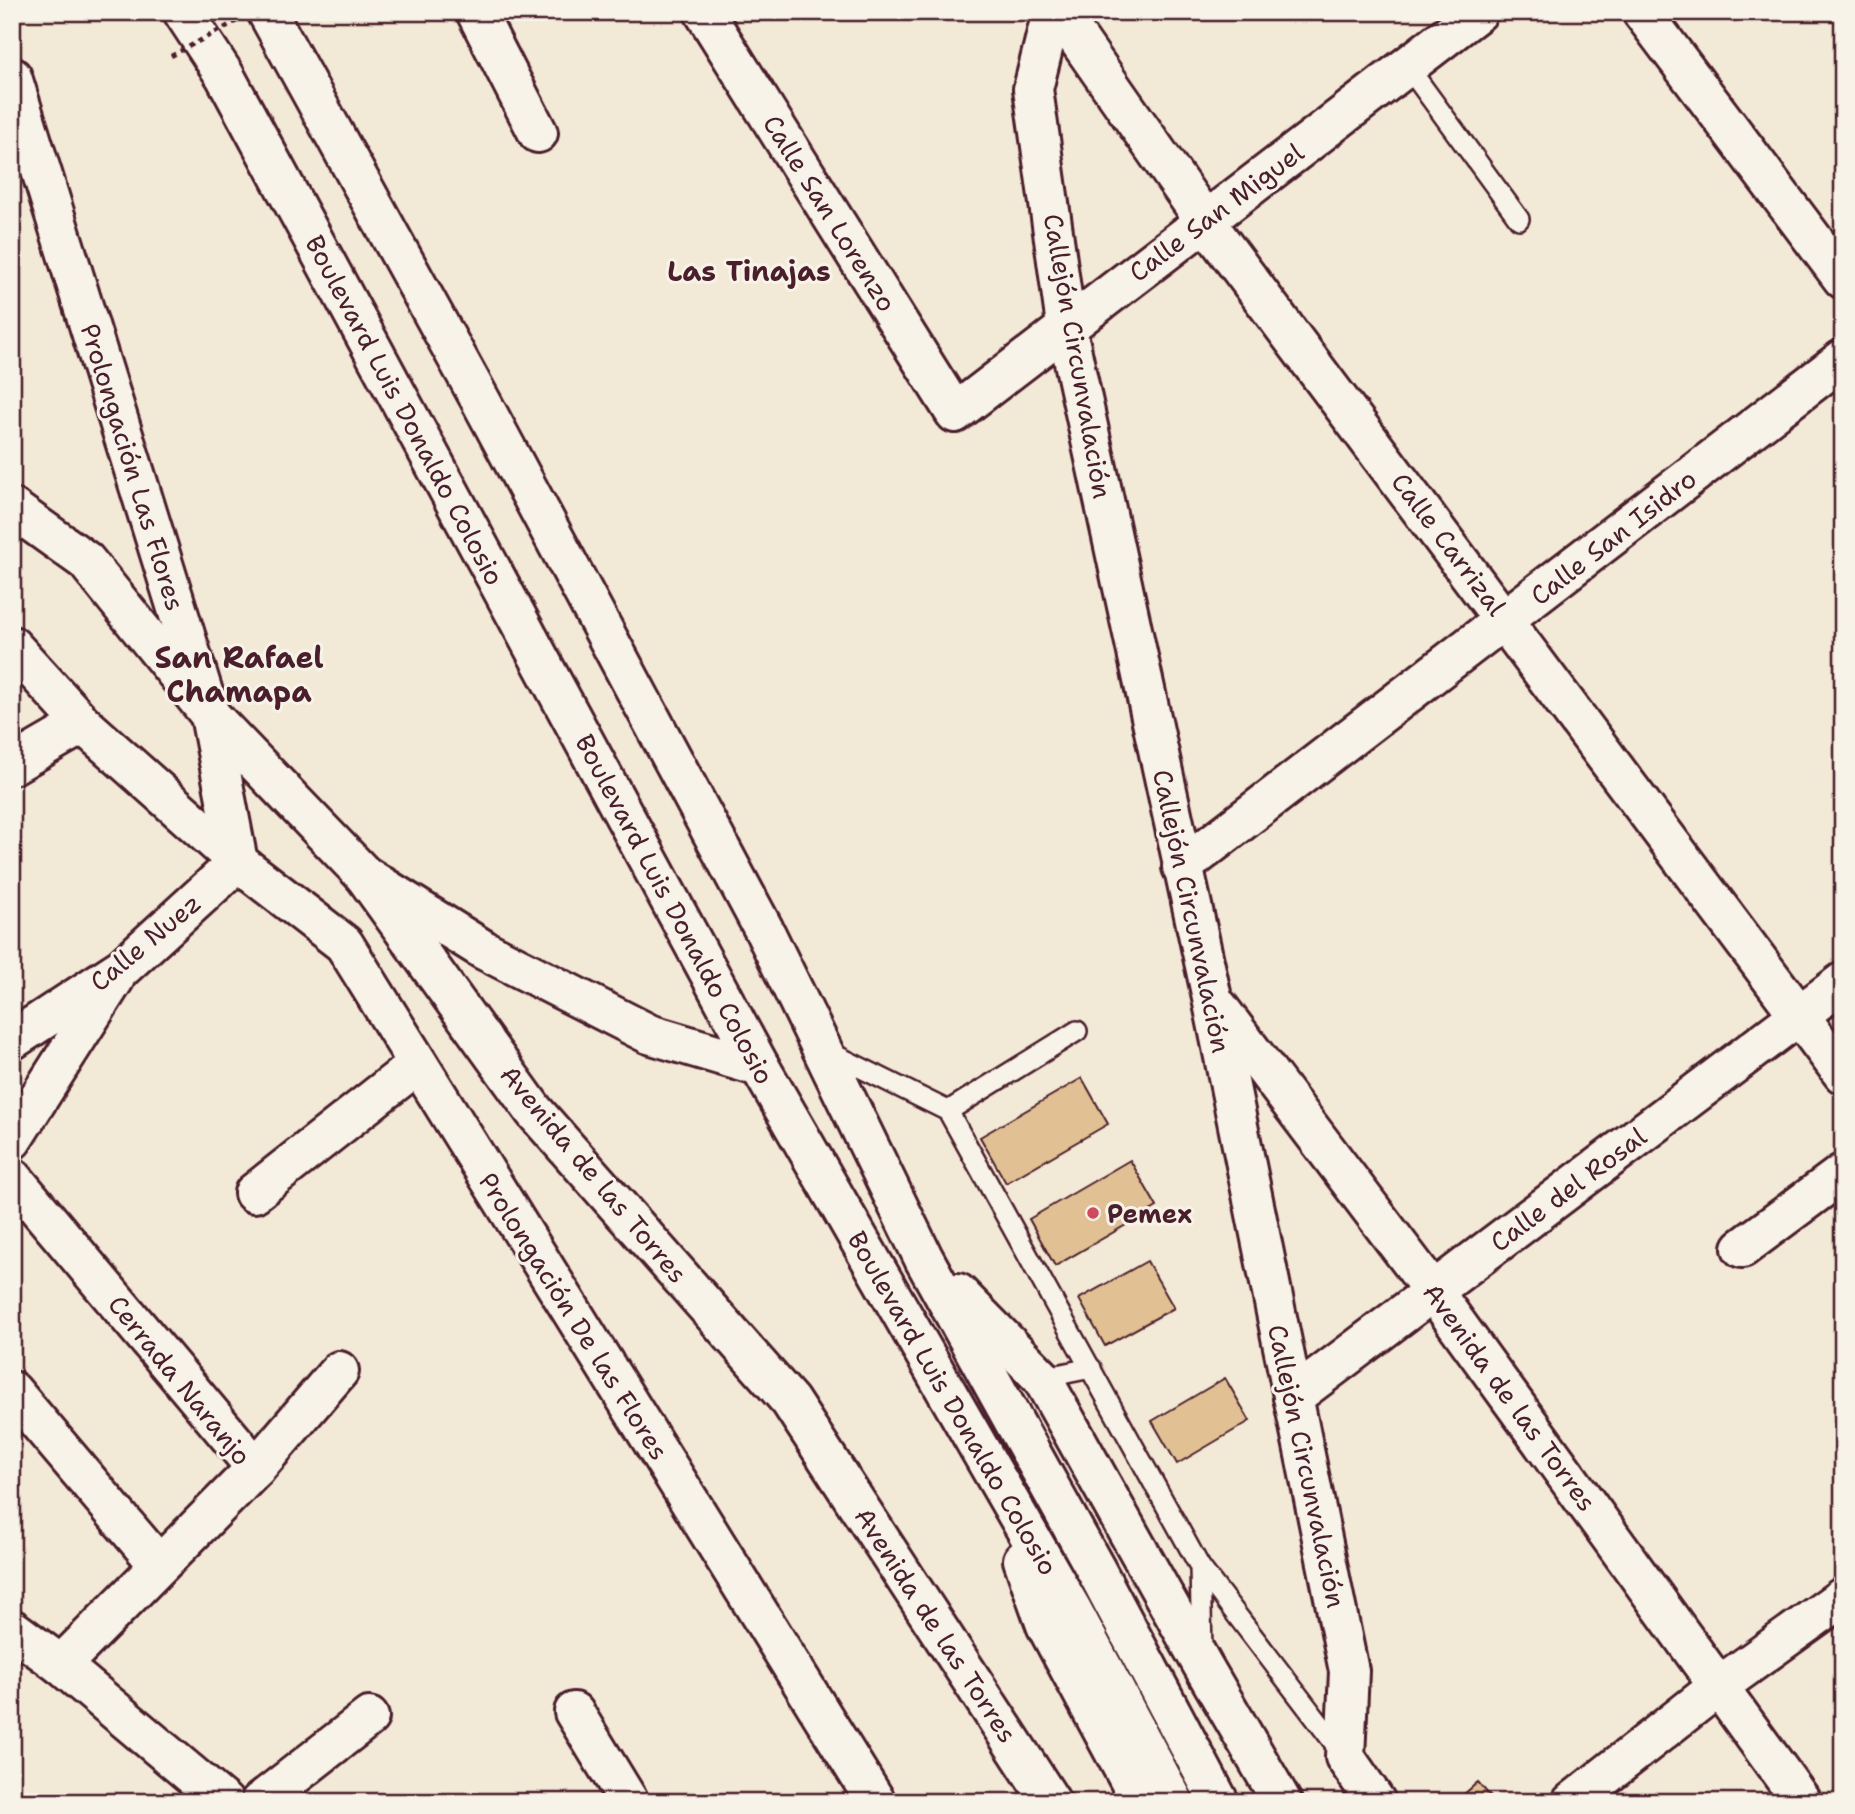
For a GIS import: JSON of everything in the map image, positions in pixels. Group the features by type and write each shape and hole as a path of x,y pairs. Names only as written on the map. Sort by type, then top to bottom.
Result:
{"main road":[{"name":"Boulevard Luis Donaldo Colosio","path":"183,12 225,76 760,1068 1072,1610 1174,1802"},
{"name":"Boulevard Luis Donaldo Colosio","path":"267,12 515,464 764,930 924,1259 1096,1570 1219,1802"},
{"path":"476,12 538,132"},
{"name":"Calle San Lorenzo","path":"704,12 955,413"},
{"name":"Callejón Circunvalación","path":"1052,12 1033,89 1066,325 1212,998 1349,1671 1345,1757"},
{"name":"Calle Carrizal","path":"1059,12 1205,221 1506,619 1843,1074"},
{"name":"Calle San Miguel","path":"955,413 1066,325 1478,12"},
{"path":"1642,12 1843,279"},
{"name":"Prolongación Las Flores","path":"12,77 210,715 238,862"},
{"name":"Calle San Isidro","path":"1182,867 1843,359"},
{"path":"12,508 86,561 210,715 364,875 484,950 649,1034 760,1068"},
{"name":"Prolongación De las Flores","path":"12,646 83,724 238,862 344,944 876,1802"},
{"path":"12,765 83,724"},
{"name":"Calle Nuez","path":"12,1040 122,968 238,862"},
{"name":"Avenida de las Torres","path":"364,875 534,1111 790,1401 1051,1802"},
{"path":"12,1140 122,968"},
{"name":"Calle del Rosal","path":"1293,1396 1843,982"},
{"name":"Avenida de las Torres","path":"1212,998 1433,1291 1802,1802"},
{"path":"254,1193 418,1064"},
{"path":"1742,1248 1843,1173"},
{"name":"Cerrada Naranjo","path":"12,1177 256,1468 61,1665"},
{"path":"924,1259 1042,1378 1203,1667 1282,1802"},
{"path":"256,1468 339,1371"},
{"path":"12,1391 159,1565"},
{"path":"987,1462 1046,1625 1141,1802"},
{"path":"1572,1802 1719,1686 1843,1597"},
{"path":"12,1629 61,1665 224,1802"},
{"path":"575,1712 629,1802"},
{"path":"260,1802 369,1717"},
{"path":"1345,1757 1376,1802"}],"lane":[{"path":"1408,67 1519,219"},
{"path":"948,1111 1077,1031"},
{"path":"822,1048 948,1111 1200,1567 1345,1757"},
{"path":"1042,1378 1091,1368"},
{"path":"1200,1567 1203,1667"}],"path":[{"path":"171,56 254,12"}],"building":[{"name":"Pemex","path":"1082,1078 1108,1124 1006,1183 980,1137"},
{"name":"Pemex","path":"1130,1160 1157,1207 1055,1266 1029,1219"},
{"name":"Pemex","path":"1147,1261 1174,1308 1105,1346 1079,1299"},
{"path":"1225,1378 1250,1421 1177,1464 1152,1421"},
{"path":"1478,1782 1495,1802 1455,1802"}],"place":[{"name":"Pemex","path":"1093,1213"}],"district":[{"name":"Las Tinajas","path":"749,271"},
{"name":"San Rafael Chamapa","path":"239,674"}]}
